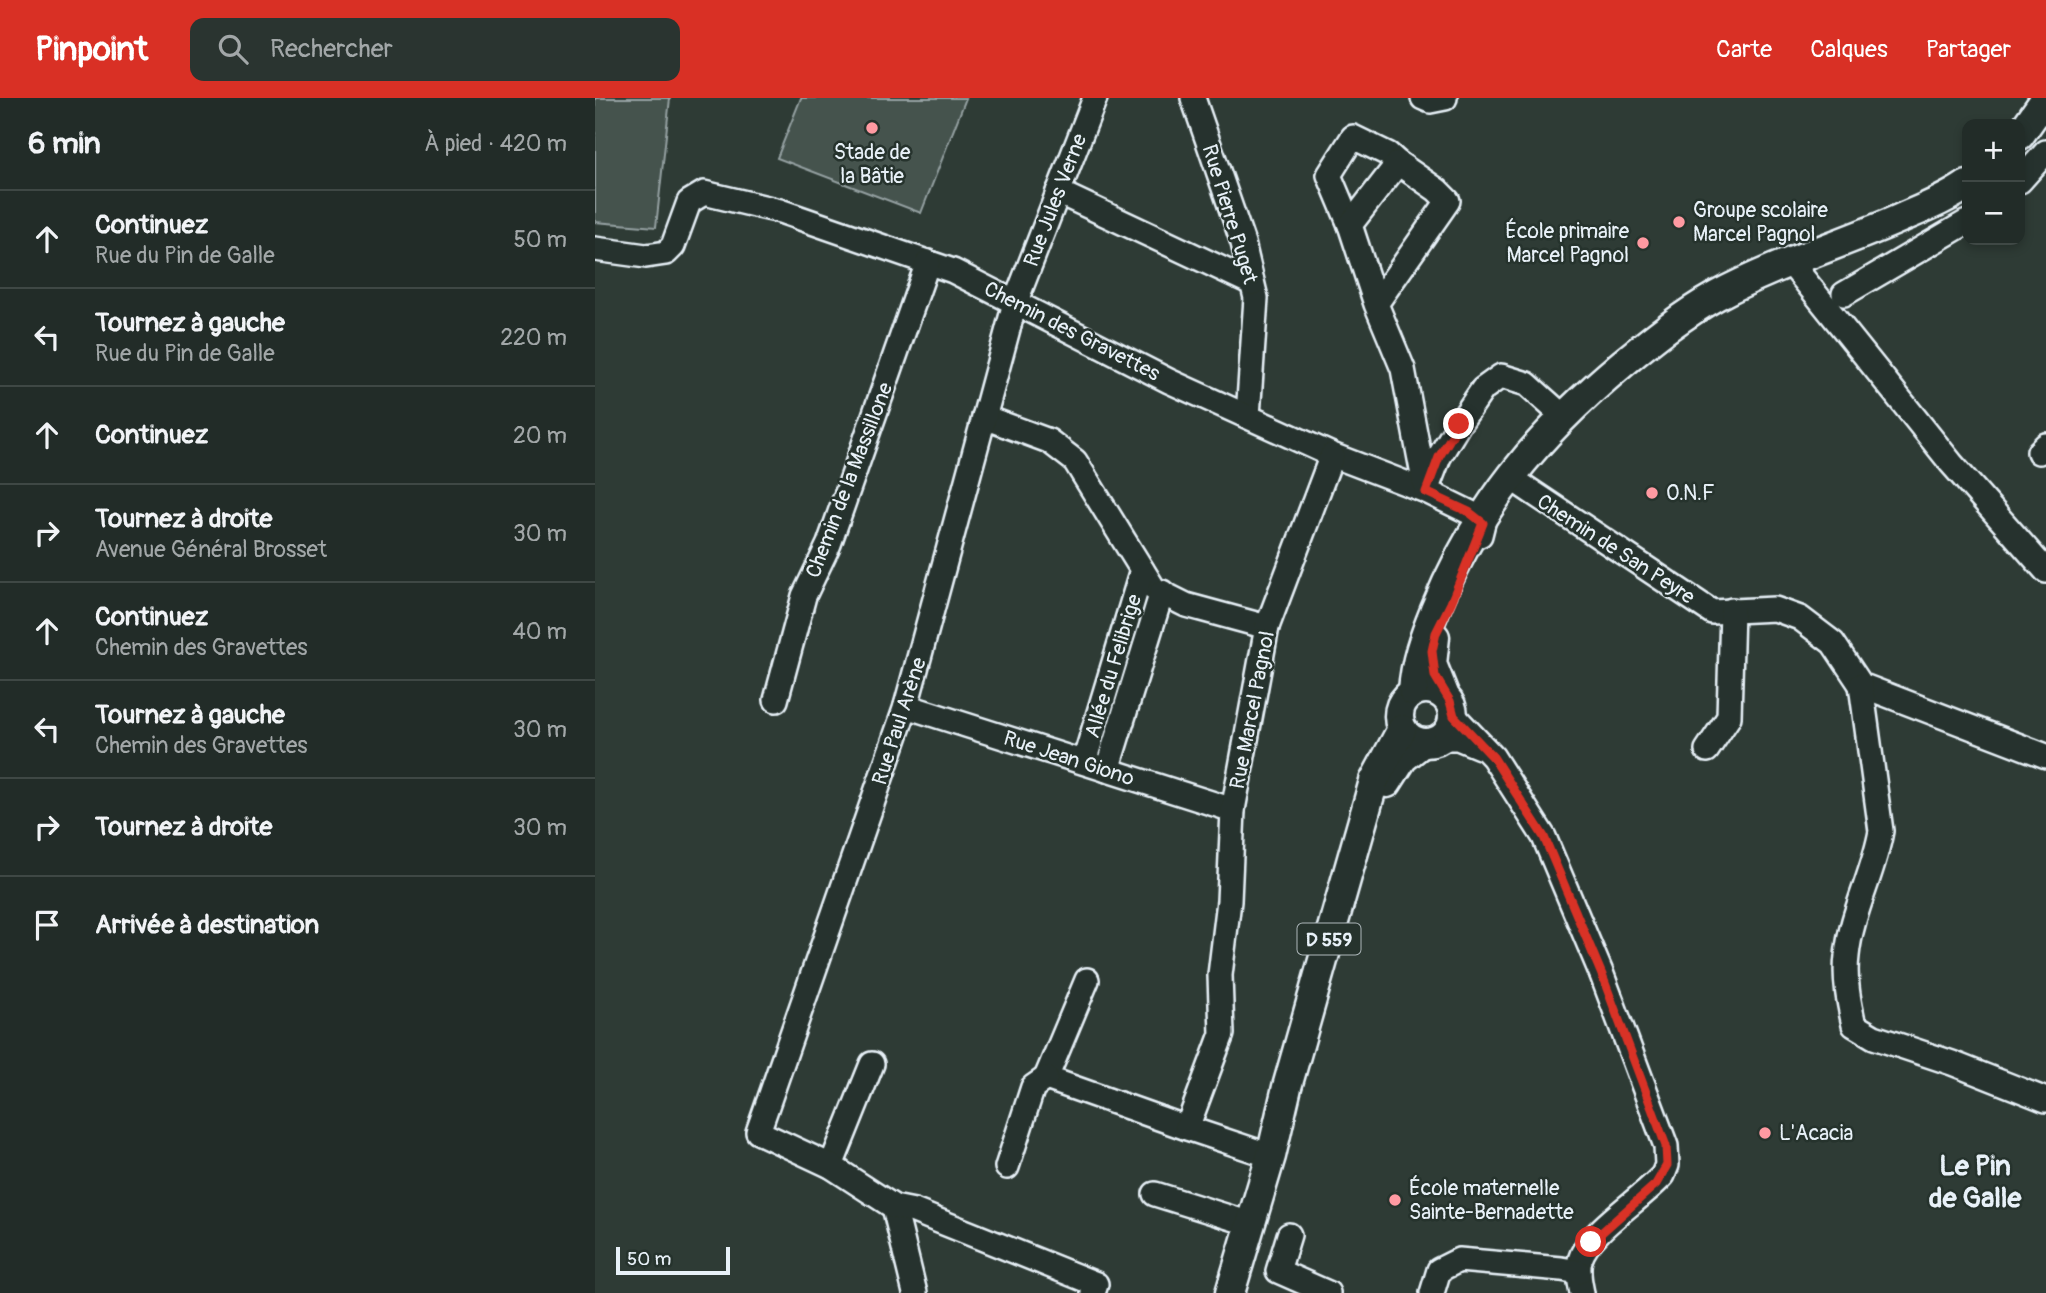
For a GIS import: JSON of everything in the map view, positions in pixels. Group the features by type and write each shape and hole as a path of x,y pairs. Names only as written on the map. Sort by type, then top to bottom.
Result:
{"main road":[{"path":"2025,128 2046,98"},
{"path":"1413,691 1416,665 1424,638 1441,595 1480,519 1533,447 1598,383 1672,324 1716,297 1790,262 1950,197 1962,189"},
{"path":"1433,724 1435,676 1432,651 1436,633 1491,526 1520,484 1603,391 1624,362"},
{"path":"1429,688 1433,724 1399,712 1406,696 1413,691 1429,688"},
{"name":"D 559","path":"1230,1293 1271,1156 1287,1087 1374,781 1433,724"}],"street":[{"name":"Rue Jules Verne","path":"1015,303 1095,98"},
{"name":"Rue Pierre Puget","path":"1193,98 1243,243 1256,298 1248,416"},
{"path":"1423,98 1430,101 1445,98"},
{"path":"1376,304 1448,201 1388,154 1353,137 1329,176 1350,225 1376,304 1403,369 1426,492"},
{"path":"2025,175 2046,152"},
{"path":"1350,225 1398,163"},
{"path":"1058,192 1252,283"},
{"name":"Chemin des Gravettes","path":"595,249 646,256 666,253 673,246 689,202 704,193 780,211 953,271 1169,380 1332,455 1426,492 1480,519"},
{"path":"1844,294 1962,225"},
{"name":"Chemin de la Massillone","path":"776,700 804,596 829,544 928,262"},
{"path":"1790,262 1951,463 2035,555 2046,571"},
{"name":"Rue Paul Arène","path":"831,1166 758,1132 906,706 1015,303"},
{"path":"1426,492 1439,457 1459,424 1483,389 1501,376 1527,384 1565,418"},
{"path":"984,417 1049,441 1075,461 1154,589 1186,605 1268,626"},
{"name":"Rue Marcel Pagnol","path":"1187,1128 1222,1034 1220,975 1229,901 1233,810 1268,626 1332,455"},
{"name":"Chemin de San Peyre","path":"1520,484 1712,612 1775,609 1800,618 1833,643 1861,685"},
{"path":"1451,603 1479,536 1483,523 1480,519"},
{"name":"Allée du Felibrige","path":"1084,762 1142,570"},
{"name":"Allée du Felibrige","path":"1107,769 1161,593"},
{"path":"1707,750 1729,717 1732,610"},
{"path":"2046,755 1861,685 1881,831 1878,851 1852,929 1846,957 1848,999 1854,1025 1874,1037 2046,1100"},
{"name":"Rue Jean Giono","path":"906,706 1233,810"},
{"path":"1433,724 1458,738 1474,743 1493,757 1544,837 1606,986 1668,1155 1663,1175 1656,1184 1601,1231 1584,1250 1579,1262 1580,1283"},
{"path":"1007,1167 1033,1087 1046,1078 1087,980"},
{"path":"872,1065 831,1166 894,1206 914,1211 1096,1284 1093,1293"},
{"path":"1046,1078 1271,1156"},
{"path":"1156,1194 1251,1224"},
{"path":"894,1206 915,1293"},
{"path":"1289,1235 1278,1271 1328,1293"},
{"path":"1432,1293 1439,1270 1459,1260 1560,1269 1580,1283"}],"shaded area":[{"path":"595,98 670,98 656,227 595,222"},
{"name":"Stade de la Bâtie","path":"801,98 966,98 921,213 777,158"}],"place":[{"name":"Stade de la Bâtie","path":"872,128"},
{"name":"Groupe scolaire Marcel Pagnol","path":"1679,222"},
{"name":"École primaire Marcel Pagnol","path":"1643,243"},
{"name":"O.N.F","path":"1652,493"},
{"name":"L'Acacia","path":"1765,1133"},
{"name":"École maternelle Sainte-Bernadette","path":"1395,1200"}],"district":[{"name":"Le Pin de Galle","path":"1975,1181"}],"route":[{"path":"1459,424 1439,457 1426,492 1469,512 1483,523 1436,633 1432,651 1435,676 1450,701 1454,716 1493,757 1540,828 1602,975 1668,1155 1663,1175 1656,1184 1591,1242"}]}
